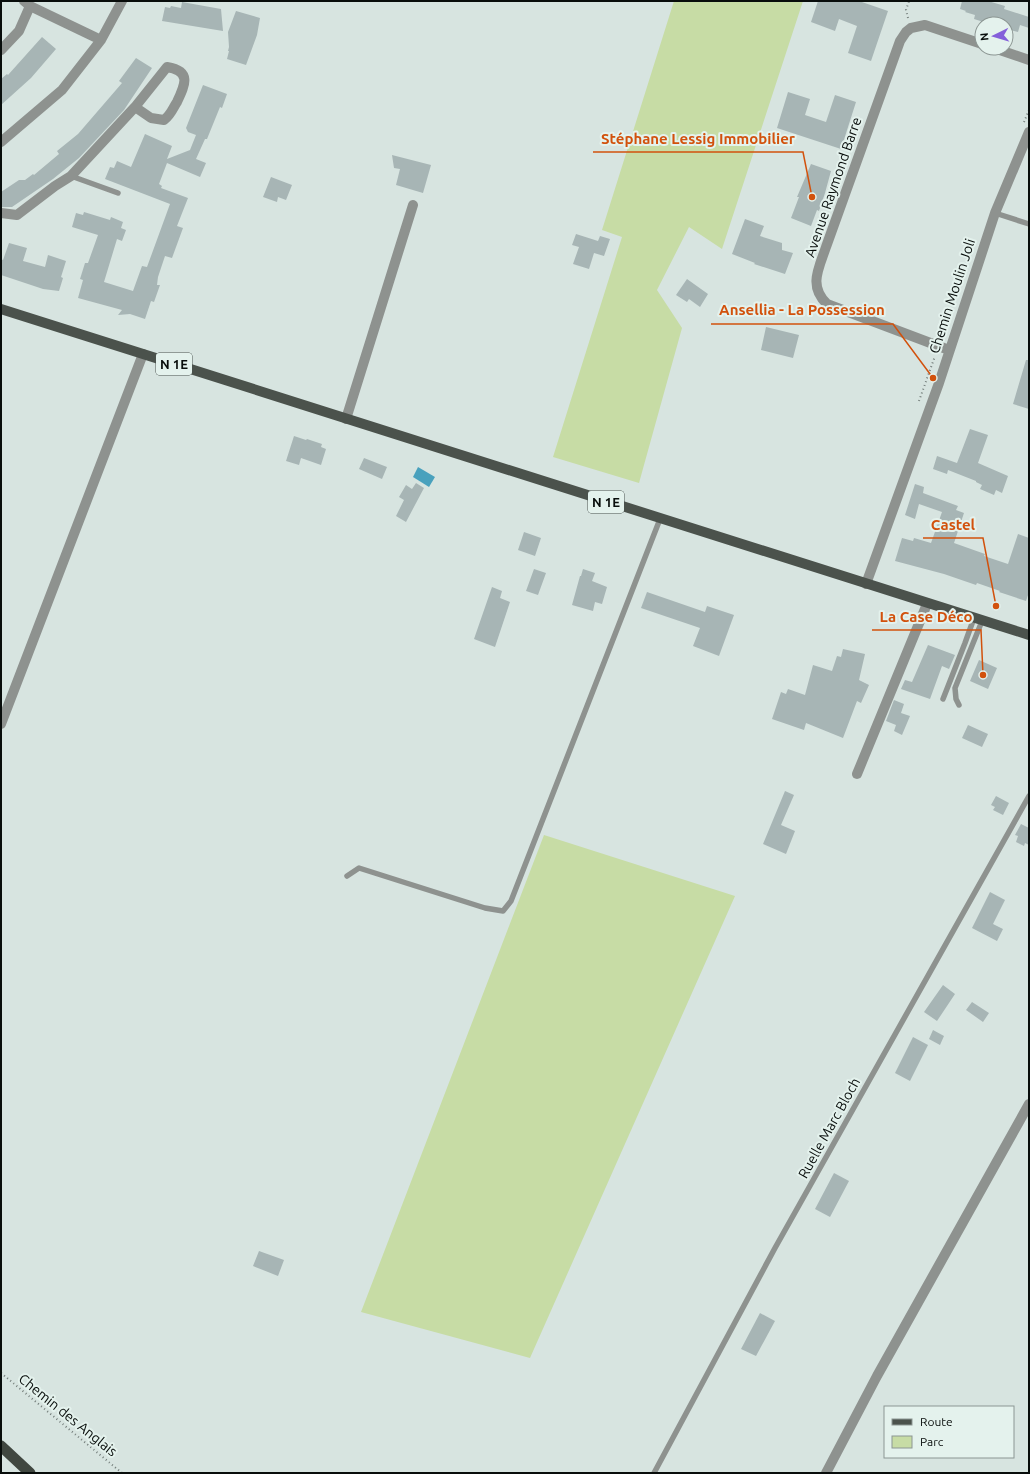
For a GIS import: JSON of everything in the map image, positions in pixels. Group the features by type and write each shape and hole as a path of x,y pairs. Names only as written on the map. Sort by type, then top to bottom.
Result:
{"highway":[{"path":"1,1446 30,1473"}],"main road":[{"name":"N 1E","path":"1,308 927,604 1029,635"}],"street":[{"path":"1,142 62,90 101,40 122,1"},
{"path":"1,50 19,31 27,4 101,40"},
{"path":"911,28 925,25 974,41"},
{"name":"Avenue Raymond Barre","path":"911,28 906,32 900,41 884,85 818,271 816,282 817,291 820,297 827,304 949,350"},
{"path":"1014,55 1029,60"},
{"path":"1,212 17,215 55,186 71,176 135,107 167,67 178,69 182,73 184,81 183,89 169,116 164,120 151,118 135,107"},
{"name":"Chemin Moulin Joli","path":"866,584 939,383 995,213 1029,132"},
{"path":"346,419 413,205"},
{"path":"1,724 142,354"},
{"path":"857,774 927,604"},
{"path":"826,1473 877,1376 1029,1104"}],"lane":[{"path":"71,176 118,193"},
{"path":"995,213 1029,224"},
{"path":"347,876 359,868 485,908 503,911 510,901 660,519"},
{"path":"943,699 978,619"},
{"path":"959,705 956,699 955,688 978,619"},
{"name":"Ruelle Marc Bloch","path":"654,1473 775,1248 1029,796"}],"path":[{"path":"274,1 279,1"},
{"path":"909,1 906,10 911,28"},
{"name":"Chemin des Anglais","path":"1,1373 122,1473"}],"green space":[{"path":"674,1 803,1 722,249 689,227 657,290 682,328 639,483 553,457 622,237 602,230"},
{"path":"544,835 735,896 530,1358 361,1312"}],"water":[{"path":"418,467 435,477 429,487 413,477"}],"building":[{"path":"818,1 859,1 888,11 871,61 848,53 857,26 839,19 835,31 811,22"},
{"path":"962,1 988,1 1005,6 1004,9 1029,17 1029,28 1020,25 1018,32 1014,31 1014,16 975,16 960,9"},
{"path":"182,2 221,9 223,31 162,21 165,7 170,8 171,6 181,8"},
{"path":"236,11 260,18 257,35 246,65 227,59 229,51 228,32"},
{"path":"42,37 56,49 31,78 1,105 1,79 7,74 8,75"},
{"path":"136,58 152,68 124,110 79,158 53,179 12,207 1,207 1,192 19,180 25,180 33,174 34,175 59,154 57,151 78,134 122,83 119,81"},
{"path":"203,85 227,94 222,108 220,107 207,139 205,139 196,159 206,163 200,177 167,163 159,184 162,186 161,188 188,198 177,226 183,228 172,258 165,256 158,277 157,285 160,285 154,302 151,301 145,319 130,314 118,315 122,310 78,298 83,280 80,279 85,263 88,263 98,235 72,227 76,213 83,215 84,212 110,220 111,217 123,222 121,228 126,230 122,241 117,239 104,282 133,291 142,266 147,267 170,204 105,179 110,167 114,168 117,161 131,167 145,134 172,146 167,159 190,150 196,135 188,132 186,128"},
{"path":"788,92 810,99 805,115 826,122 835,95 856,102 841,149 777,128"},
{"path":"392,155 431,165 423,193 396,185 400,169 394,168"},
{"path":"811,164 831,171 819,211 817,210 811,226 791,218 799,197 797,197"},
{"path":"271,177 292,185 286,200 278,197 277,202 263,197"},
{"path":"745,219 764,226 760,236 782,243 782,250 793,253 785,274 754,264 755,263 732,254"},
{"path":"576,234 598,241 600,236 610,239 604,256 594,253 589,269 573,264 579,247 572,245"},
{"path":"9,243 27,248 23,261 45,267 48,255 66,261 61,277 63,278 59,291 43,289 1,275 1,259 3,260"},
{"path":"687,279 708,294 700,307 689,299 687,302 676,295"},
{"path":"766,327 799,335 793,358 761,350"},
{"path":"1026,360 1029,360 1029,409 1013,404"},
{"path":"970,429 988,435 978,463 1008,476 1002,493 996,490 994,495 980,489 982,485 976,481 948,470 947,474 933,469 937,456 957,463"},
{"path":"294,436 322,444 321,447 326,449 321,465 301,458 299,465 286,461"},
{"path":"364,458 387,467 382,479 359,469"},
{"path":"416,483 424,488 406,522 396,516 404,500 399,497 406,485 412,489"},
{"path":"915,484 924,487 923,493 958,506 956,510 964,513 954,543 985,554 984,556 1008,564 1018,534 1029,538 1029,592 1026,601 977,583 976,585 944,574 895,561 902,538 913,541 914,538 931,543 942,512 919,504 915,519 905,515"},
{"path":"524,532 541,538 535,556 518,550"},
{"path":"534,569 546,573 538,595 526,591"},
{"path":"583,569 595,573 592,581 607,587 602,604 595,602 593,611 572,605"},
{"path":"492,587 502,591 500,598 510,602 495,647 474,639"},
{"path":"647,592 705,612 707,606 734,615 719,656 693,646 700,628 641,608"},
{"path":"928,645 955,655 949,669 942,666 930,699 901,689 905,680 912,682"},
{"path":"843,649 865,654 859,680 869,685 861,703 857,701 843,738 806,723 804,730 772,719 781,692 786,694 788,689 805,695 813,665 832,671 837,656 841,657"},
{"path":"979,660 997,668 988,689 970,681"},
{"path":"894,700 904,704 901,713 910,716 902,735 894,731 896,725 886,721"},
{"path":"968,725 988,734 982,747 962,738"},
{"path":"785,791 794,795 781,825 795,831 786,854 763,844"},
{"path":"996,796 1009,803 1003,815 993,810 995,807 991,805"},
{"path":"1021,824 1029,828 1029,845 1025,843 1024,846 1016,842 1018,836 1015,835"},
{"path":"990,892 1005,900 993,924 1003,929 997,941 972,928"},
{"path":"943,985 955,994 937,1021 924,1012"},
{"path":"972,1002 989,1013 983,1022 966,1010"},
{"path":"933,1030 944,1036 940,1045 929,1039"},
{"path":"913,1037 928,1045 910,1081 895,1073"},
{"path":"834,1173 849,1181 830,1217 815,1209"},
{"path":"259,1251 284,1260 278,1276 253,1266"},
{"path":"760,1313 775,1321 756,1356 741,1349"}],"place":[{"name":"Stéphane Lessig Immobilier","path":"812,197"},
{"name":"Ansellia - La Possession","path":"933,378"},
{"name":"Castel","path":"996,606"},
{"name":"La Case Déco","path":"983,675"}]}
